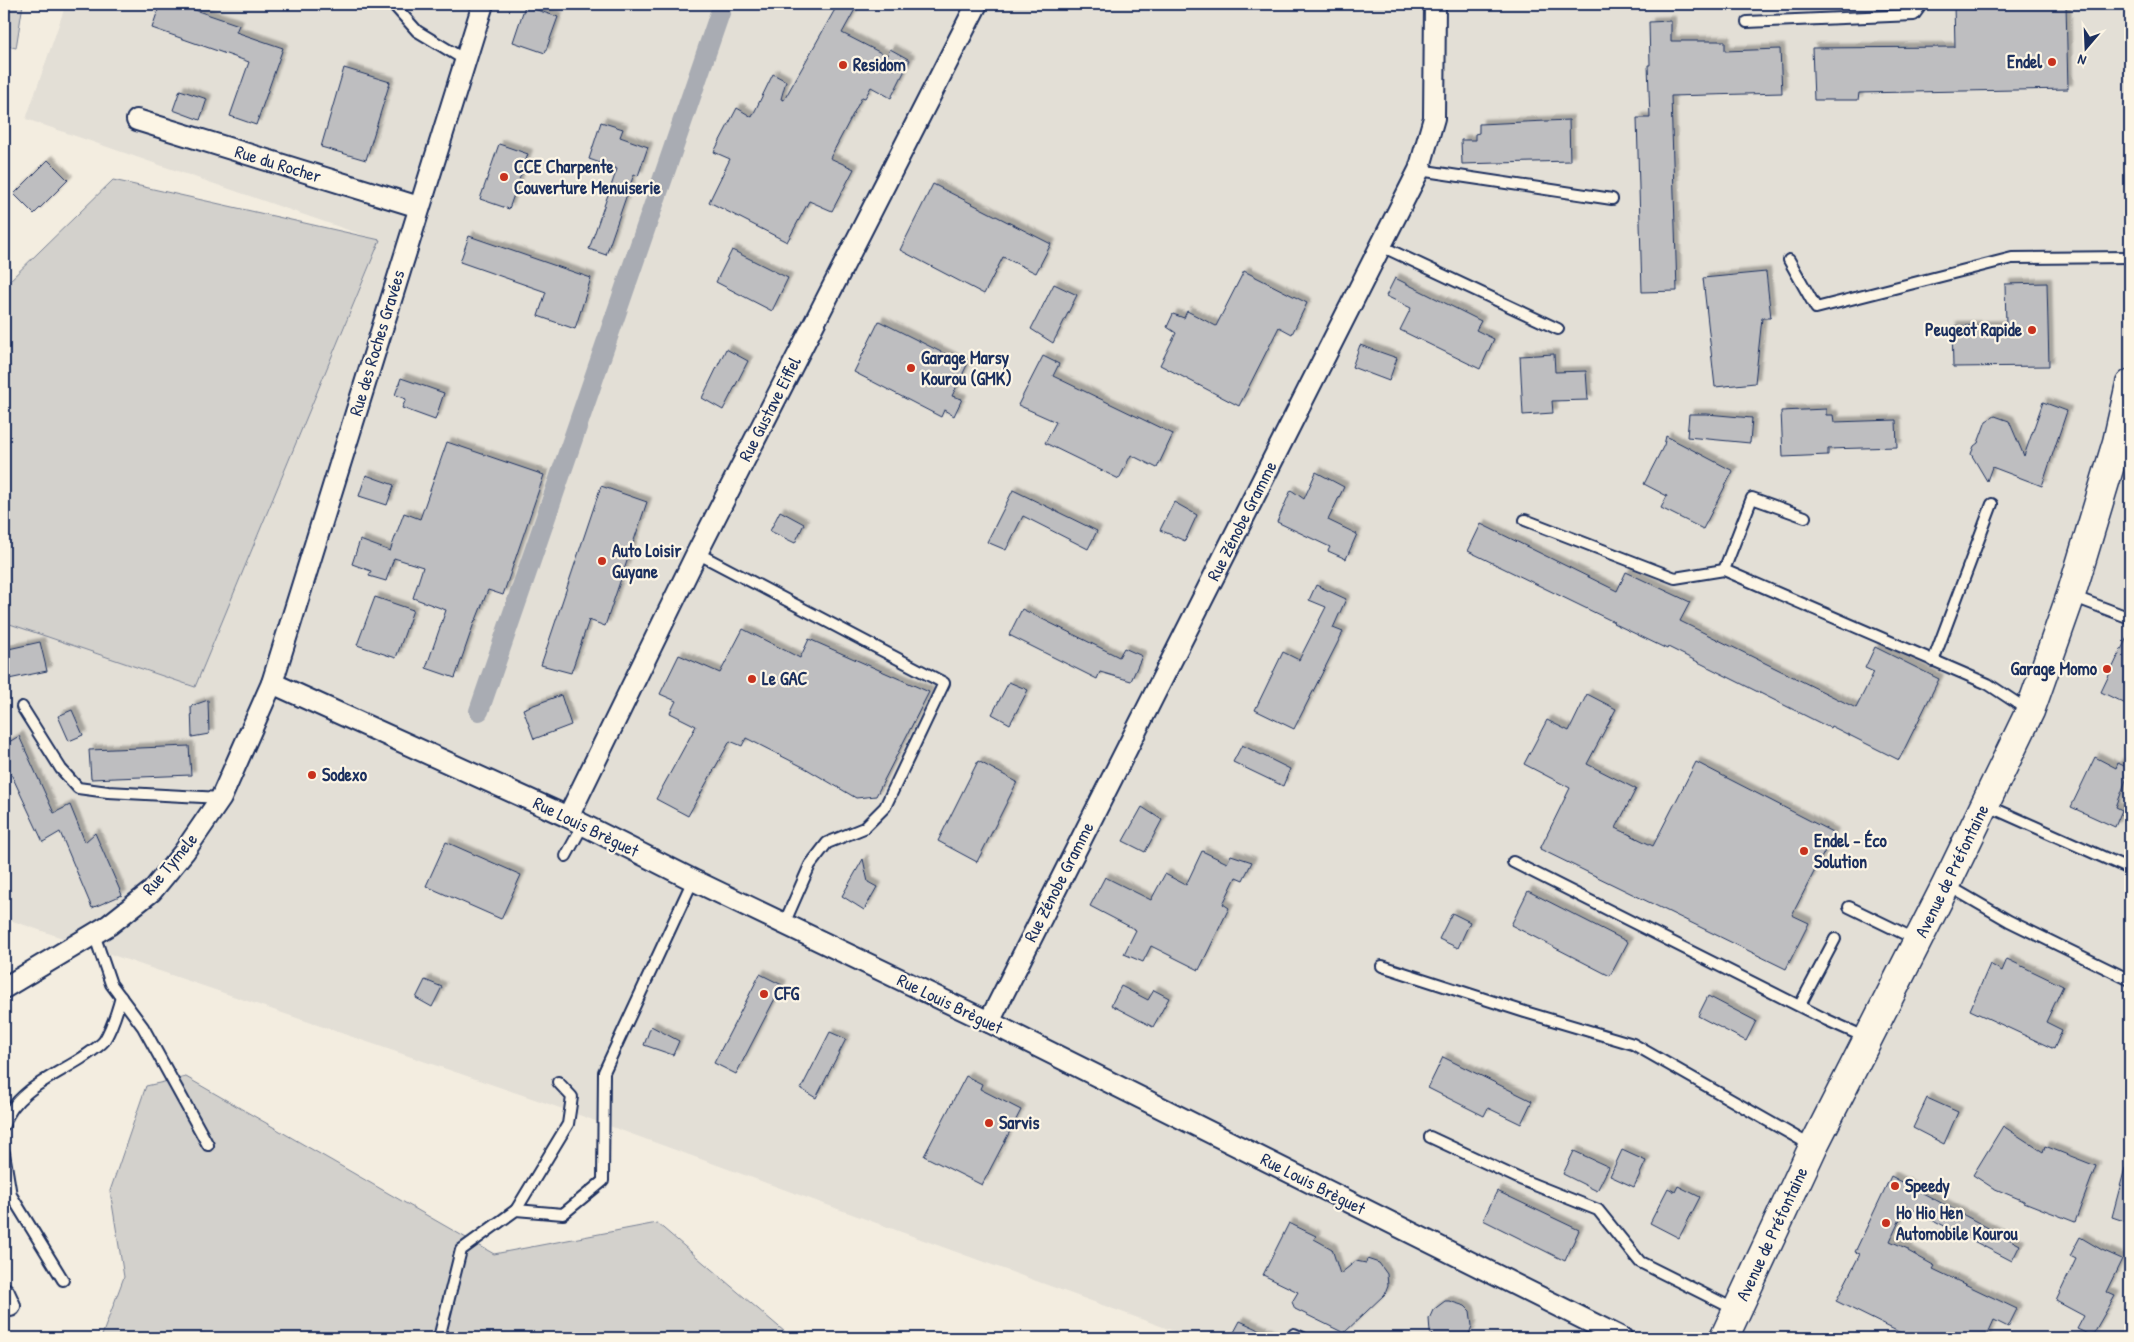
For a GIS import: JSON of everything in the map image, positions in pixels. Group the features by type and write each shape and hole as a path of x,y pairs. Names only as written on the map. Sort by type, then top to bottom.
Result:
{"main road":[{"name":"Avenue de Préfontaine","path":"1724,1338 1812,1146 1918,940 2030,711 2071,595 2117,442 2130,384"}],"street":[{"name":"Rue des Roches Gravées","path":"272,683 483,4"},
{"name":"Rue Gustave Eiffel","path":"575,821 697,552 977,4"},
{"name":"Rue Zénobe Gramme","path":"988,1022 1419,170 1434,118 1435,4"},
{"name":"Rue du Rocher","path":"137,120 419,207"},
{"name":"Rue Tymele","path":"4,988 109,926 152,891 184,852 221,798 272,683"},
{"name":"Rue Louis Brèguet","path":"272,683 575,821 988,1022 1622,1338"}],"lane":[{"path":"392,4 417,31 465,60"},
{"path":"1747,22 1914,15 1922,4"},
{"path":"1419,170 1612,199"},
{"path":"1381,246 1558,329"},
{"path":"1789,260 1816,308 2012,258 2130,257"},
{"path":"1724,570 1752,498 1805,517"},
{"path":"1934,661 1992,504"},
{"path":"1525,520 1675,578 1724,570 1988,684 2030,711"},
{"path":"697,552 944,683 885,807 864,828 826,843 810,865 784,924"},
{"path":"2071,595 2130,618"},
{"path":"22,707 61,769 78,788 108,792 221,798"},
{"path":"1985,805 2130,869"},
{"path":"566,856 575,821"},
{"path":"1513,862 1800,1005 1826,1020 1867,1038"},
{"path":"516,1210 564,1214 604,1181 604,1072 693,880"},
{"path":"1946,884 2009,921 2130,980"},
{"path":"1849,907 1918,940"},
{"path":"94,934 111,984 143,1027 208,1144"},
{"path":"1800,1005 1835,939"},
{"path":"1382,966 1633,1044 1812,1146"},
{"path":"4,1120 21,1100 36,1087 103,1042 121,998"},
{"path":"439,1338 462,1250 516,1210 568,1124 572,1097 558,1082"},
{"path":"1430,1137 1520,1179 1598,1210 1640,1262 1737,1310"},
{"path":"4,1153 11,1195 63,1280"},
{"path":"1292,1338 1294,1334 1303,1338"}],"shaded area":[{"path":"4,4 23,4 16,48 4,45"},
{"path":"66,4 2130,4 2130,1338 1171,1338 1174,1331 546,1103 4,918 4,622 195,687 380,241 26,119"},
{"path":"113,180 380,240 195,687 4,622 4,286"},
{"path":"186,1077 494,1254 657,1223 792,1338 101,1338 124,1277 110,1191 146,1086"}],"building":[{"path":"160,4 177,4 239,25 236,32 283,48 256,125 230,116 249,62 152,28"},
{"path":"838,4 858,4 842,33 887,56 890,49 910,60 891,98 871,87 865,98 862,97 830,158 854,169 832,211 809,201 787,242 709,202 730,159 714,152 737,108 752,117 773,74 786,81 781,99 784,100"},
{"path":"2066,4 2068,89 1859,93 1858,100 1814,100 1812,48 1955,47 1954,5"},
{"path":"525,6 558,17 545,53 513,42"},
{"path":"1671,21 1671,41 1725,41 1725,51 1780,49 1782,93 1671,96 1677,291 1642,292 1637,118 1650,118 1649,22"},
{"path":"344,68 390,82 366,160 321,147"},
{"path":"180,90 207,99 200,120 173,110"},
{"path":"1569,120 1570,161 1462,164 1461,140 1475,140 1475,134 1479,133 1479,124"},
{"path":"601,122 623,129 620,137 648,147 638,176 634,174 606,255 589,249 617,169 589,159"},
{"name":"CCE Charpente Couverture Menuiserie","path":"499,144 528,154 509,209 480,199"},
{"path":"48,160 68,180 34,214 14,194"},
{"path":"933,184 1051,244 1036,273 1003,257 984,294 900,250"},
{"path":"469,236 591,278 575,329 538,316 546,292 460,262"},
{"path":"732,250 788,278 772,311 716,282"},
{"path":"1244,271 1307,303 1292,334 1279,327 1239,406 1160,365 1176,333 1167,327 1173,314 1184,318 1187,311 1216,326"},
{"path":"1766,272 1771,318 1762,318 1755,383 1715,387 1703,278"},
{"path":"1395,278 1481,321 1476,330 1494,339 1480,369 1400,330 1411,308 1386,296"},
{"path":"2047,283 2049,366 1953,367 1952,326 2006,325 2005,284"},
{"path":"1054,284 1077,295 1053,343 1031,329"},
{"name":"Garage Marsy Kourou (GMK)","path":"879,321 967,365 952,396 962,399 954,416 944,410 941,417 854,372"},
{"path":"1360,345 1397,358 1389,381 1352,367"},
{"path":"726,349 748,361 723,410 702,398"},
{"path":"1554,354 1555,372 1586,371 1588,400 1552,401 1553,413 1523,415 1520,356"},
{"path":"1043,356 1059,364 1053,376 1173,434 1157,468 1131,455 1119,479 1045,443 1056,422 1018,405"},
{"path":"401,378 444,393 435,420 402,408 406,399 395,395"},
{"path":"2043,402 2067,411 2042,486 1992,467 1987,481 1971,454 1974,446 1978,443 1986,421 1995,416 2009,421 2024,456"},
{"path":"1826,409 1826,415 1833,415 1834,422 1896,420 1897,447 1828,449 1828,455 1783,457 1781,411"},
{"path":"1689,414 1752,418 1750,443 1687,437"},
{"path":"1666,436 1733,471 1703,529 1661,508 1667,496 1644,484 1664,445"},
{"path":"447,442 544,475 503,595 488,590 475,620 455,678 426,668 446,610 413,598 423,567 394,558 386,581 369,576 371,571 352,564 360,540 390,551 404,513 420,519"},
{"path":"1316,472 1344,487 1328,520 1357,534 1346,559 1328,551 1330,547 1277,522 1291,490 1304,499"},
{"path":"366,475 394,485 387,505 359,496"},
{"name":"Auto Loisir Guyane","path":"601,486 647,502 605,626 589,620 571,673 541,665"},
{"path":"1013,490 1097,531 1088,549 1023,516 1006,550 987,542"},
{"path":"1174,502 1197,515 1185,541 1160,530"},
{"path":"780,511 804,524 795,543 770,531"},
{"path":"1481,524 1617,591 1626,572 1690,602 1680,621 1856,708 1874,672 1865,668 1875,647 1939,679 1899,760 1831,726 1830,728 1668,647 1667,649 1613,623 1468,551"},
{"path":"1316,585 1346,599 1333,628 1343,632 1294,729 1255,710 1283,652 1299,660 1326,607 1309,600"},
{"path":"375,597 413,610 396,658 357,645"},
{"path":"1022,609 1119,657 1124,648 1142,656 1131,681 1100,672 1097,679 1009,635"},
{"path":"743,629 800,658 809,639 929,692 876,796 856,798 805,768 746,738 742,746 730,741 688,816 656,799 696,726 670,713 676,701 660,694 679,655 720,673"},
{"path":"2130,631 2130,706 2101,692"},
{"path":"40,642 47,671 4,680 4,650"},
{"path":"1009,682 1028,690 1010,724 992,714"},
{"path":"1587,694 1616,709 1587,764 1636,789 1616,828 1653,846 1696,762 1834,833 1792,915 1809,923 1786,969 1540,849 1570,788 1524,764 1547,720 1569,731"},
{"path":"561,695 571,725 534,739 523,709"},
{"path":"208,700 209,734 192,737 191,706"},
{"path":"72,710 83,735 69,741 58,716"},
{"path":"19,736 54,813 70,805 85,842 95,833 122,895 92,908 60,832 43,842 4,759 4,745"},
{"path":"1242,745 1290,769 1283,786 1233,762"},
{"path":"189,746 191,775 91,779 89,750"},
{"path":"2095,757 2116,768 2118,763 2130,769 2116,807 2122,810 2115,827 2071,807"},
{"path":"978,761 1017,782 977,862 938,841"},
{"path":"1142,807 1162,820 1145,852 1123,841"},
{"path":"446,842 521,875 501,919 426,886"},
{"path":"1202,851 1227,863 1231,855 1252,862 1243,880 1236,877 1223,904 1229,908 1199,970 1151,946 1143,962 1124,954 1136,930 1090,906 1105,877 1151,900 1165,874 1186,885"},
{"path":"863,859 868,882 877,887 864,910 842,896"},
{"path":"1528,891 1628,942 1610,976 1511,925"},
{"path":"1452,913 1470,922 1458,948 1439,939"},
{"path":"2007,959 2063,986 2046,1022 2062,1030 2054,1049 1970,1010 1990,964 2002,971"},
{"path":"760,974 782,985 736,1074 714,1063"},
{"path":"425,980 442,987 432,1007 416,998"},
{"path":"1121,986 1148,1000 1154,990 1169,998 1153,1027 1111,1005"},
{"path":"1708,996 1756,1021 1746,1041 1698,1016"},
{"path":"651,1026 679,1041 673,1055 644,1045"},
{"path":"830,1032 846,1039 816,1098 801,1089"},
{"path":"1443,1057 1532,1101 1521,1124 1488,1108 1484,1116 1428,1088"},
{"path":"966,1076 982,1084 980,1089 1021,1110 982,1185 924,1156"},
{"path":"1927,1098 1958,1112 1944,1144 1913,1128"},
{"path":"2003,1126 2043,1152 2045,1146 2096,1166 2075,1222 1993,1188 1973,1175"},
{"path":"1622,1150 1646,1161 1634,1187 1610,1176"},
{"path":"1574,1151 1609,1167 1597,1191 1563,1174"},
{"path":"2125,1168 2130,1168 2130,1223 2112,1217"},
{"path":"1891,1176 2020,1245 2012,1261 1906,1206 1890,1241 1908,1249 1908,1251 1935,1266 1933,1269 2017,1309 2008,1327 1994,1320 1986,1338 1911,1338 1836,1301 1860,1254 1855,1252"},
{"path":"1678,1186 1700,1197 1679,1238 1650,1223 1668,1188 1675,1192"},
{"path":"1497,1191 1579,1230 1565,1261 1483,1220"},
{"path":"1289,1223 1316,1236 1314,1239 1332,1249 1340,1274 1356,1261 1366,1263 1367,1259 1379,1263 1387,1274 1388,1286 1385,1294 1344,1333 1295,1309 1292,1302 1298,1292 1263,1275"},
{"path":"2080,1237 2122,1259 2106,1292 2115,1296 2092,1336 2077,1329 2084,1316 2056,1301 2076,1259 2070,1256"},
{"path":"1445,1301 1465,1306 1470,1311 1472,1326 1465,1338 1433,1338 1430,1332 1429,1319 1433,1310"},
{"path":"1240,1321 1277,1338 1231,1338"}],"waterway":[{"path":"479,711 723,4"}],"place":[{"name":"Endel","path":"2052,62"},
{"name":"Residom","path":"843,65"},
{"name":"CCE Charpente Couverture Menuiserie","path":"504,177"},
{"name":"Peugeot Rapide","path":"2032,330"},
{"name":"Garage Marsy Kourou (GMK)","path":"911,368"},
{"name":"Auto Loisir Guyane","path":"602,561"},
{"name":"Garage Momo","path":"2107,669"},
{"name":"Le GAC","path":"752,679"},
{"name":"Sodexo","path":"312,775"},
{"name":"Endel - Éco Solution","path":"1804,851"},
{"name":"CFG","path":"764,994"},
{"name":"Sarvis","path":"989,1123"},
{"name":"Speedy","path":"1895,1186"},
{"name":"Ho Hio Hen Automobile Kourou","path":"1886,1223"}]}
